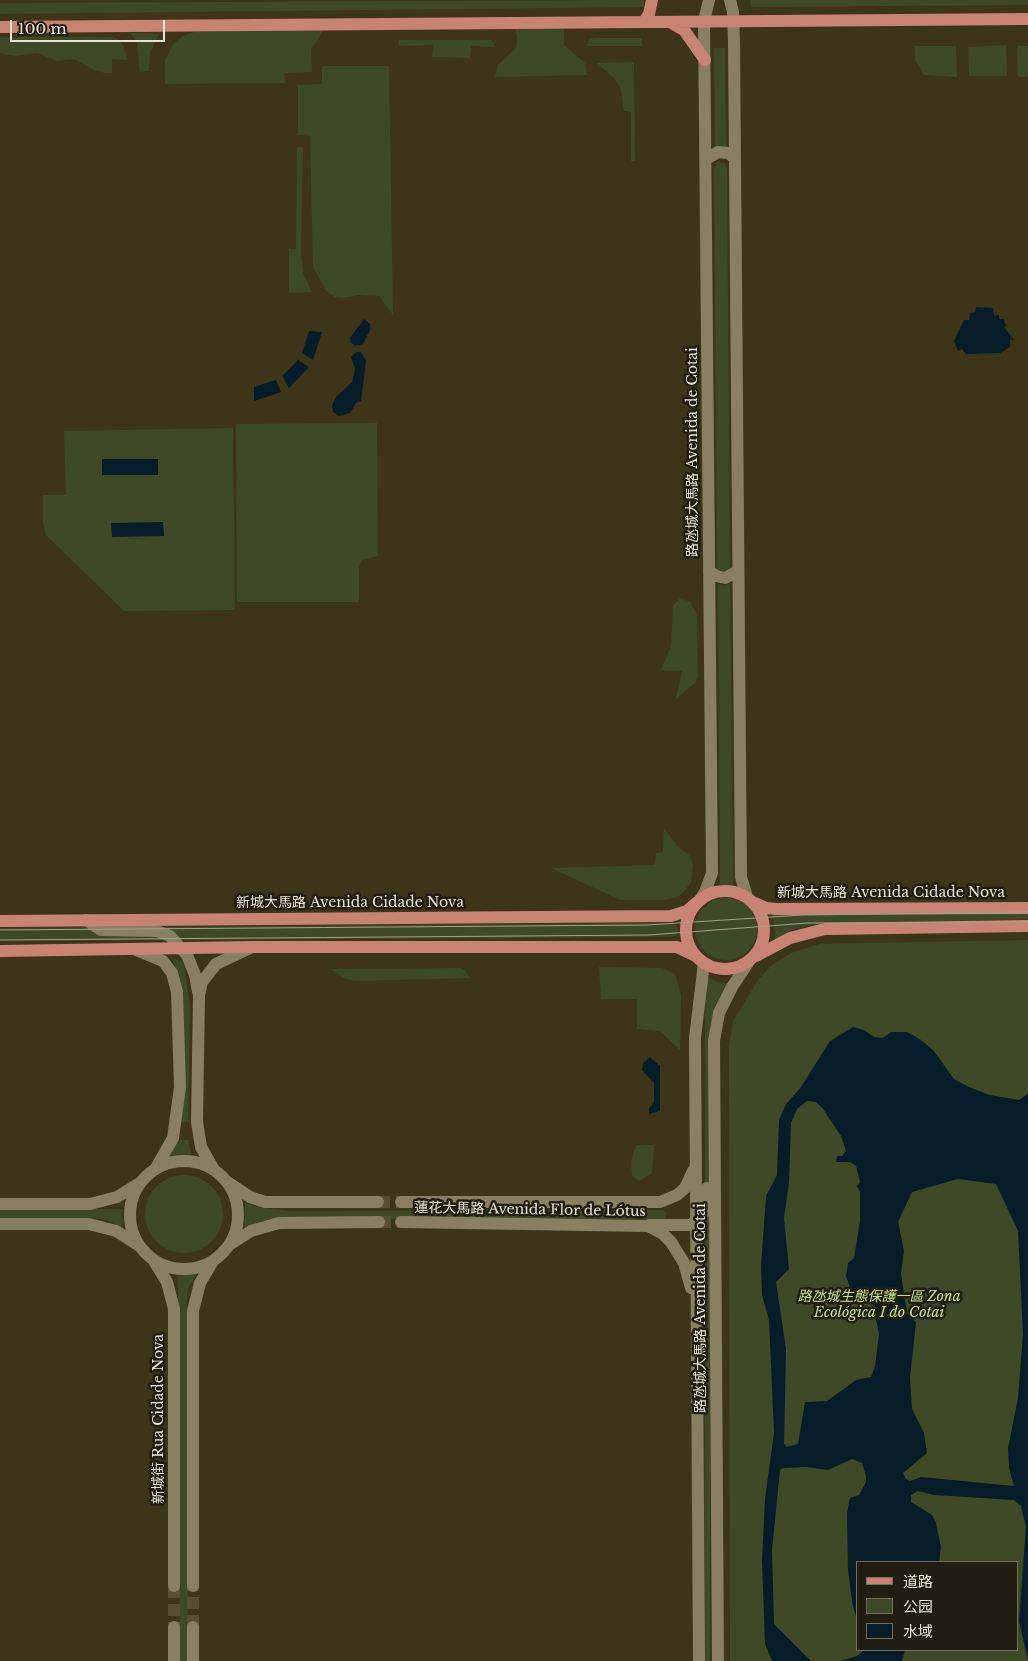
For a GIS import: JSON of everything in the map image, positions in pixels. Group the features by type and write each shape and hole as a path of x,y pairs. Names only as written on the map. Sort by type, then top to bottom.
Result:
{"main road":[{"path":"644,22 650,14 652,0"},
{"path":"0,27 1028,18"},
{"path":"670,21 684,30 705,60"},
{"path":"700,960 689,947 686,924 697,902 710,894 722,890 735,891 751,900 763,918 765,935 752,959"},
{"name":"新城大馬路 Avenida Cidade Nova","path":"751,900 766,908 778,910 1028,908"},
{"name":"新城大馬路 Avenida Cidade Nova","path":"0,921 671,916 687,911 697,902"},
{"path":"0,951 252,947 677,947 714,968 726,970 738,968 790,938 825,929 1028,926"}],"street":[{"name":"路氹城大馬路 Avenida de Cotai","path":"697,902 705,892 712,873 704,21 704,12 709,0"},
{"path":"730,0 734,21 741,877 751,900"},
{"path":"706,159 718,152 728,153 735,158"},
{"path":"709,571 716,576 725,578 738,571"},
{"path":"86,920 106,930 157,931 170,936 182,949 195,974 198,1006 198,1136 207,1158 225,1180 238,1190 264,1202 378,1202"},
{"path":"198,1006 202,982 216,964 252,947"},
{"path":"135,950 163,961 176,982 180,1087 173,1138 154,1170"},
{"name":"路氹城大馬路 Avenida de Cotai","path":"718,1661 714,1041 719,1013 732,987 752,959"},
{"name":"路氹城大馬路 Avenida de Cotai","path":"699,1661 695,1038 700,960"},
{"path":"180,1087 183,1083 185,1069 197,1062"},
{"path":"641,1225 687,1226 702,1216 707,1203 707,1151 714,1109"},
{"name":"蓮花大馬路 Avenida Flor de Lótus","path":"401,1202 660,1202 672,1199 685,1188 692,1173 695,1157"},
{"path":"0,1204 90,1204 117,1197 140,1183 160,1166 178,1160 197,1162 215,1170"},
{"path":"225,1180 232,1190 238,1213 233,1236 227,1247"},
{"path":"140,1183 132,1198 130,1215 132,1232 140,1247"},
{"path":"193,1586 193,1311 200,1283 215,1259 227,1247 252,1231 279,1223 379,1222"},
{"name":"蓮花大馬路 Avenida Flor de Lótus","path":"401,1222 641,1225 663,1234 678,1252 689,1275 696,1310"},
{"path":"0,1224 89,1224 116,1231 140,1247 151,1258 178,1269 197,1268 215,1259"},
{"name":"新城街 Rua Cidade Nova","path":"151,1258 167,1282 174,1309 174,1586"},
{"path":"174,1627 174,1661"},
{"path":"193,1627 193,1661"}],"green space":[{"path":"644,0 644,7 0,14 0,3"},
{"path":"750,0 1028,0 1028,5 751,7"},
{"path":"564,26 564,45 585,63 587,75 495,77 498,65 516,48 517,36 515,28"},
{"path":"324,30 311,49 312,72 284,73 285,83 165,84 165,60 174,43 183,36 194,32"},
{"path":"130,33 159,34 150,53 149,71 140,72 137,42"},
{"path":"0,37 112,37 118,39 123,45 128,60 112,59 112,73 105,73 94,70 74,59 57,61 38,53 14,56 0,53"},
{"path":"594,38 642,38 642,46 587,46 589,40"},
{"path":"398,40 491,40 494,47 471,46 470,58 432,57 433,45 399,46"},
{"path":"1006,45 1007,76 969,76 968,47"},
{"path":"915,46 956,46 957,77 924,75 915,59"},
{"path":"1017,46 1028,46 1028,77 1018,77"},
{"path":"714,48 725,48 726,148 720,145 715,147"},
{"path":"634,62 635,161 631,161 631,112 624,111 621,89 614,78 597,63"},
{"path":"322,66 389,66 393,315 379,296 335,297 326,291 313,267 310,136 298,135 298,85 322,84"},
{"path":"297,147 303,147 301,253 303,273 312,292 289,293 289,249 296,249"},
{"path":"718,162 724,163 727,169 730,569 720,572 717,569 714,169"},
{"path":"377,423 378,556 362,560 359,567 359,602 237,602 236,424"},
{"path":"233,428 235,610 124,611 46,535 43,523 43,495 66,495 64,431"},
{"path":"718,584 724,586 730,584 733,885 720,885"},
{"path":"679,599 690,601 697,615 698,677 696,682 676,699 682,671 661,670 671,646 673,606"},
{"path":"664,828 678,847 690,856 693,865 691,883 681,895 674,898 663,900 620,900 551,868 655,865 656,853 663,852"},
{"path":"726,898 743,903 748,907 752,912 757,929 752,946 748,951 743,955 726,960 709,955 704,951 700,946 695,929 700,912 704,907 709,903"},
{"path":"771,913 1028,913 1028,919 812,925 792,930 774,941 775,931"},
{"path":"671,923 676,925 678,930 676,936 671,937 0,941 0,928"},
{"name":"路氹城生態保護一區 Zona Ecológica I do Cotai","path":"1028,940 1028,1661 730,1661 729,1047 733,1021 758,980 772,965 791,953 819,944"},
{"path":"175,958 182,962 185,970 190,1005 188,1122 178,1123 181,984 173,960"},
{"path":"599,967 662,968 675,974 681,995 680,1050 660,1031 637,1029 637,999 601,999"},
{"path":"461,968 466,971 469,978 354,981 346,979 330,969"},
{"path":"707,977 718,982 728,983 715,1008 710,1029 710,1661 705,1661 705,1017"},
{"path":"178,1140 188,1140 191,1154 171,1155"},
{"path":"637,1145 654,1145 652,1173 639,1181 632,1175 631,1162"},
{"path":"184,1175 199,1178 212,1186 220,1199 223,1214 220,1229 212,1242 199,1250 184,1253 169,1250 156,1242 148,1229 145,1214 148,1199 156,1186 169,1178"},
{"path":"245,1203 257,1207 289,1211 663,1210 667,1214 664,1219 276,1219 255,1223 245,1229"},
{"path":"0,1209 122,1209 123,1230 108,1220 93,1218 0,1219"},
{"path":"197,1274 189,1286 187,1299 188,1661 180,1661 178,1276"}],"water":[{"path":"976,307 993,308 994,315 999,315 999,319 1004,319 1006,326 1004,327 1014,340 1010,340 1010,347 1000,353 966,354 962,349 958,351 954,341 964,320 969,320 970,313 975,312"},
{"path":"364,319 370,324 370,330 363,344 355,346 351,343 350,338"},
{"path":"309,331 322,332 313,360 302,353"},
{"path":"356,352 361,352 366,360 361,401 356,403 350,413 339,416 333,412 332,406 336,397 352,382 355,369 351,357"},
{"path":"298,360 309,367 289,388 282,376"},
{"path":"276,380 281,392 254,401 254,387"},
{"path":"102,459 158,459 158,475 102,475"},
{"path":"163,522 164,536 112,537 111,523"},
{"path":"853,1027 864,1030 874,1037 883,1038 891,1032 907,1032 921,1040 934,1051 954,1079 969,1087 990,1095 1019,1100 1028,1094 1028,1661 1019,1621 1026,1527 1021,1506 1014,1500 934,1495 918,1491 911,1495 911,1502 932,1515 936,1523 941,1547 939,1561 856,1561 856,1616 848,1570 847,1513 850,1498 859,1495 866,1482 866,1476 862,1463 852,1459 828,1470 806,1467 783,1468 780,1470 772,1550 774,1624 811,1661 772,1661 765,1644 762,1561 765,1499 774,1432 769,1320 762,1295 761,1266 766,1196 777,1175 779,1120 786,1104 801,1087 830,1041","holes":["807,1101 816,1102 841,1136 846,1151 842,1156 837,1156 836,1162 850,1162 856,1166 860,1182 857,1186 860,1191 860,1221 854,1258 848,1263 846,1276 851,1291 861,1300 872,1300 879,1334 875,1366 871,1377 856,1380 827,1401 805,1402 798,1444 787,1447 784,1444 786,1349 776,1282 789,1269 784,1218 789,1182 791,1123 797,1109","958,1179 996,1184 1018,1231 1023,1334 1018,1398 1008,1448 1009,1468 1014,1486 921,1477 910,1481 906,1479 903,1473 927,1453 924,1433 912,1409 910,1378 916,1322 907,1314 901,1274 904,1251 898,1222 912,1192"]},
{"path":"650,1057 660,1066 660,1111 649,1114 649,1109 654,1102 654,1083 642,1070 643,1063"},
{"path":"863,1651 905,1651 902,1661 840,1661 857,1656"}],"tunnel":[{"path":"378,1202 401,1202"},
{"path":"379,1222 401,1222"},
{"path":"174,1586 174,1627"},
{"path":"193,1586 193,1627"}],"tram line":[{"path":"0,930 647,925 802,915 1028,912"},
{"path":"0,940 649,935 808,923 1028,922"}]}
